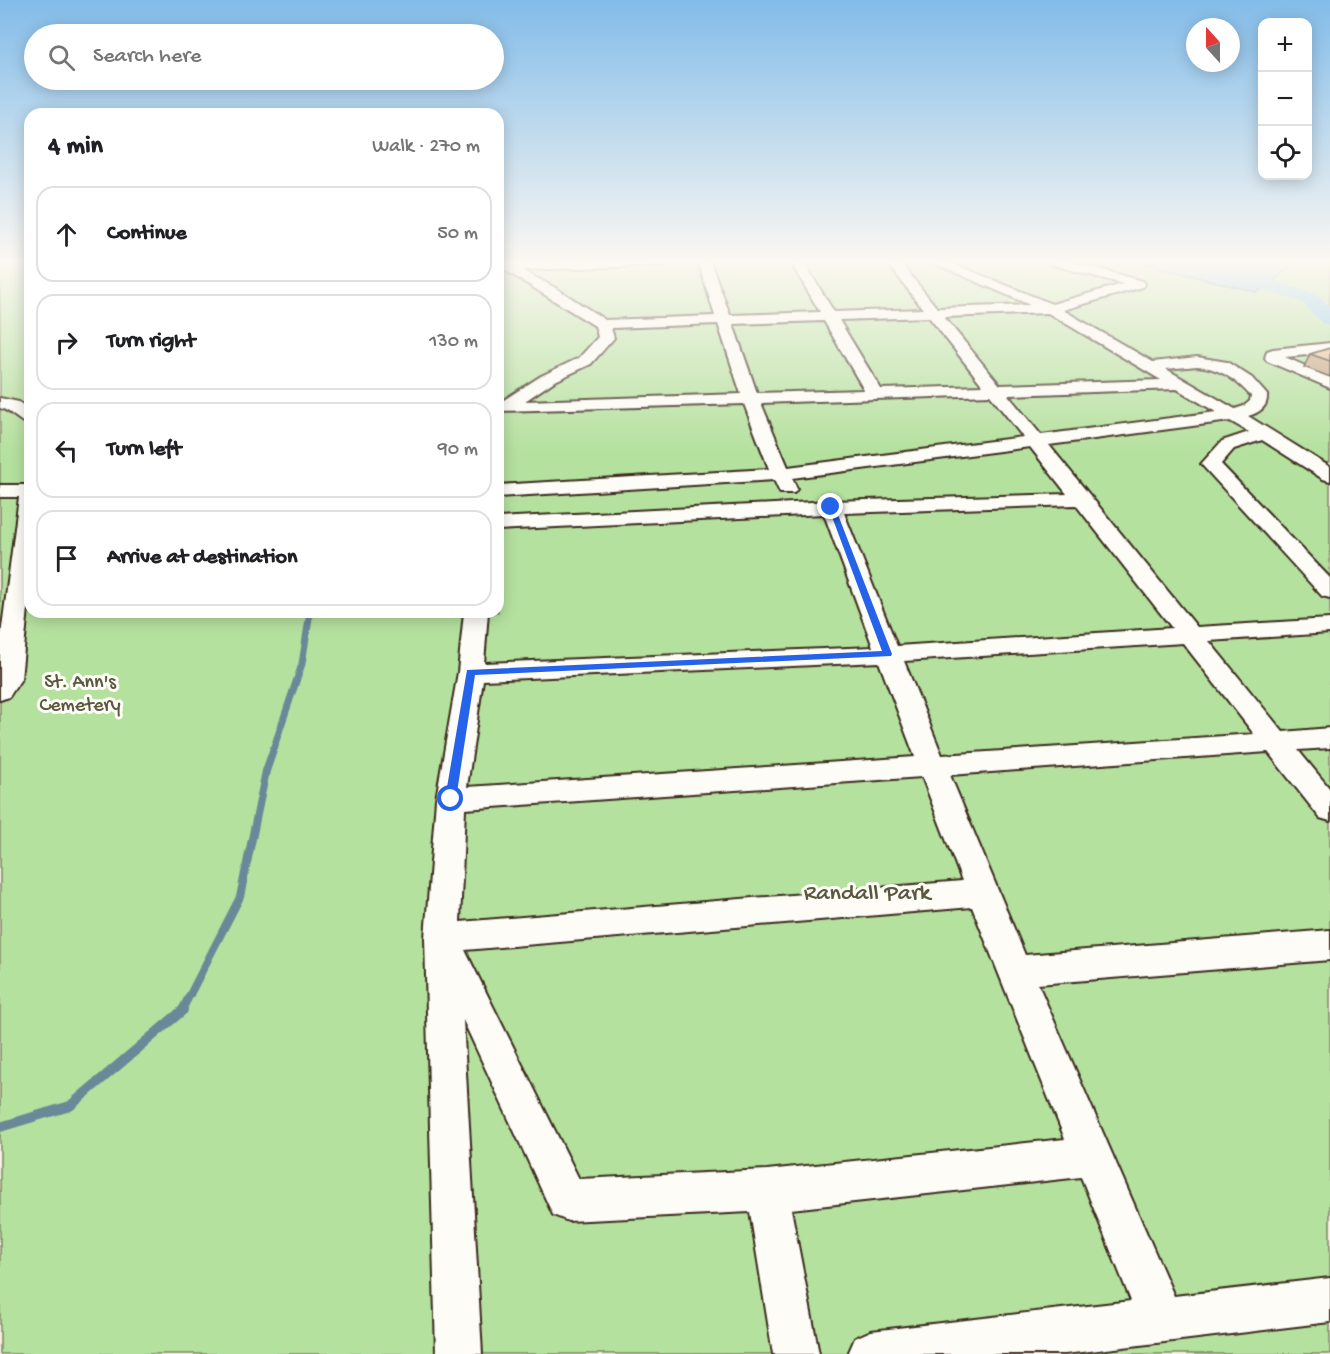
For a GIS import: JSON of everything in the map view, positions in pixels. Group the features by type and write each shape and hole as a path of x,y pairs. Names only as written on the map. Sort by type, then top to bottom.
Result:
{"street":[{"path":"504,409 547,379 585,361 606,338 602,324"},
{"path":"724,324 782,474 793,509"},
{"path":"834,324 876,395"},
{"path":"943,324 1330,810"},
{"path":"1078,324 1234,415 1330,475"},
{"path":"1330,348 1273,354 1273,358 1330,383"},
{"path":"504,491 782,474 1234,415 1250,410 1259,402 1259,395 1252,387 1216,362 1188,362 1150,367"},
{"path":"504,410 1179,384"},
{"path":"0,404 13,406 24,415"},
{"path":"1264,433 1228,445 1210,464 1330,591"},
{"path":"0,491 24,491"},
{"path":"504,524 831,507 1082,499"},
{"path":"831,507 982,893 1162,1321"},
{"path":"3,684 11,565 24,514"},
{"path":"459,1354 442,938 451,799 471,672 476,618"},
{"path":"471,672 888,654 1330,626"},
{"path":"451,799 1330,738"},
{"path":"442,938 982,893"},
{"path":"442,938 568,1200 767,1191 1092,1156"},
{"path":"1015,971 1330,945"},
{"path":"767,1191 796,1354"},
{"path":"871,1354 1330,1300"}],"green space":[{"name":"Randall Park","path":"0,324 24,324 24,618 504,618 504,324 1330,324 1330,462 1315,465 1330,475 1330,1354 0,1354"}],"building":[{"path":"1330,348 1330,361 1310,354"}],"waterway":[{"path":"274,747 302,664 309,618"},
{"path":"181,1011 240,897 266,771 275,745"},
{"path":"0,1127 70,1106 181,1011"}],"route":[{"path":"451,799 471,672 888,654 831,507"}],"park label":[{"name":"St. Ann's Cemetery","path":"80,692"}]}
